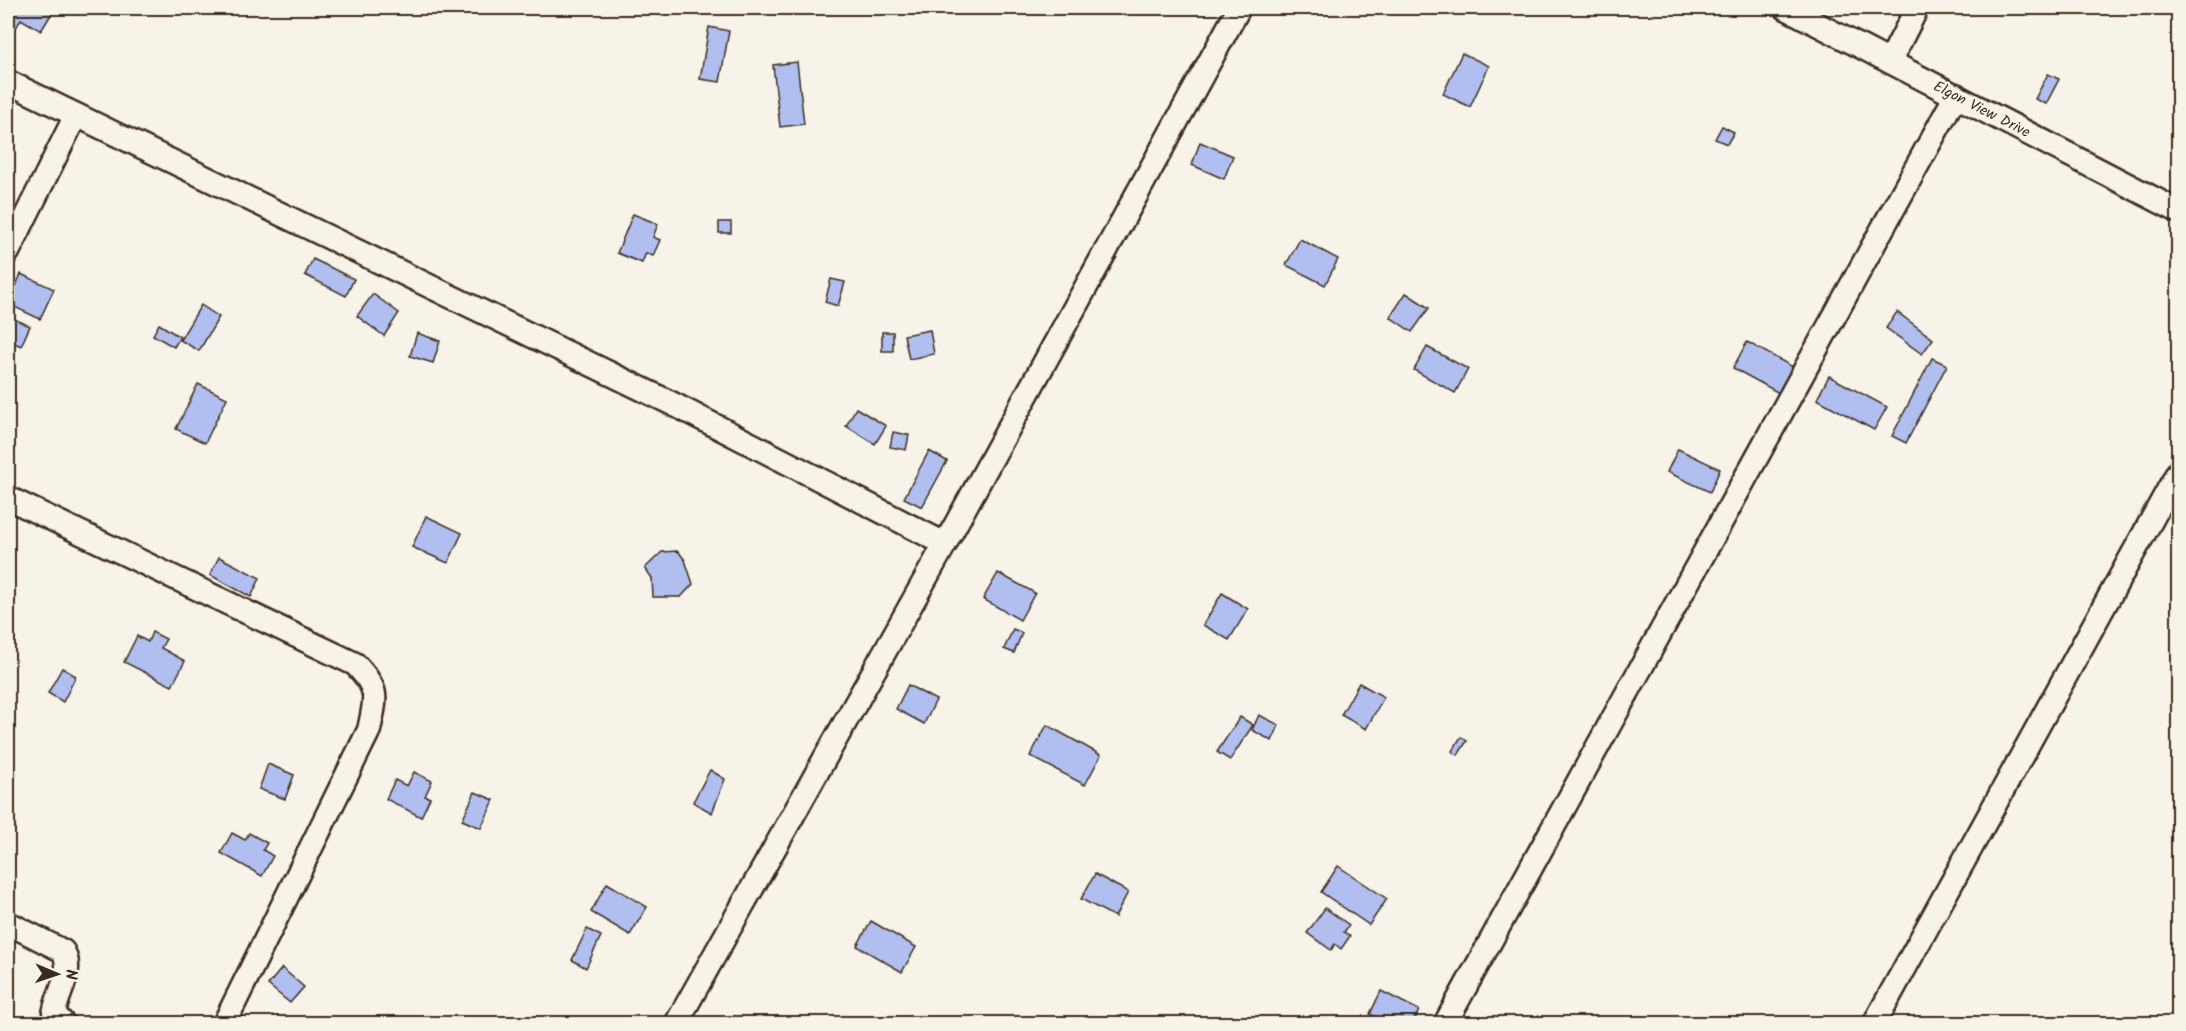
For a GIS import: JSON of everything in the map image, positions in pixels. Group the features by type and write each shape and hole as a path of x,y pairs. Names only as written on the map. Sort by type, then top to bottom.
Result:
{"street":[{"path":"676,1023 945,544 1239,8"},
{"name":"Elgon View Drive","path":"1786,8 2178,211"},
{"path":"1890,61 1917,8"},
{"path":"8,82 677,406 945,544"},
{"path":"1445,1023 1594,758 1793,387 1956,95"},
{"path":"8,252 76,116"},
{"path":"1874,1023 2178,472"},
{"path":"8,498 356,664 371,681 375,692 369,730 224,1023"},
{"path":"8,923 63,951 67,959 66,976 54,1014 64,1023"}],"building":[{"path":"8,8 55,8 41,31 21,19 16,28 8,24"},
{"path":"73,8 88,8 85,14"},
{"path":"676,8 692,8 688,15"},
{"path":"709,27 729,31 720,82 700,79"},
{"path":"1462,53 1489,66 1470,107 1443,94"},
{"path":"797,62 804,124 780,127 773,65"},
{"path":"2048,74 2059,79 2046,104 2035,99"},
{"path":"1722,126 1734,132 1727,144 1715,139"},
{"path":"1200,142 1233,156 1224,179 1192,165"},
{"path":"633,214 658,224 653,237 660,240 653,256 646,253 642,263 617,253"},
{"path":"719,222 731,222 731,233 719,233"},
{"path":"1300,239 1338,259 1325,285 1286,265"},
{"path":"313,259 354,279 346,296 305,275"},
{"path":"21,274 54,289 40,319 8,304"},
{"path":"831,279 845,282 838,306 825,302"},
{"path":"1406,293 1429,308 1412,332 1390,317"},
{"path":"373,294 399,313 384,336 357,316"},
{"path":"201,305 219,317 199,351 180,340"},
{"path":"1897,312 1933,339 1922,354 1886,328"},
{"path":"8,316 30,326 21,346 8,340"},
{"path":"159,324 180,337 174,347 153,335"},
{"path":"930,330 934,354 909,359 904,335"},
{"path":"882,332 893,332 893,351 882,351"},
{"path":"417,333 440,341 433,363 410,356"},
{"path":"1747,342 1793,367 1779,393 1733,368"},
{"path":"1427,347 1468,369 1455,393 1414,370"},
{"path":"1932,358 1947,365 1906,443 1892,436"},
{"path":"1829,376 1887,407 1874,430 1817,399"},
{"path":"198,384 227,398 205,443 176,429"},
{"path":"856,408 886,426 875,444 846,426"},
{"path":"893,432 909,435 906,450 890,447"},
{"path":"1678,449 1720,469 1710,492 1667,472"},
{"path":"929,451 947,461 922,507 904,498"},
{"path":"426,516 462,533 448,563 412,547"},
{"path":"678,551 685,560 693,584 681,597 653,597 652,578 645,568 662,552"},
{"path":"219,557 260,578 251,597 210,575"},
{"path":"998,573 1035,593 1020,620 983,599"},
{"path":"1222,593 1248,609 1229,640 1203,625"},
{"path":"1013,629 1022,633 1014,653 1004,649"},
{"path":"152,632 166,639 161,648 185,661 172,686 124,662 137,636 148,642"},
{"path":"62,668 76,676 63,702 48,693"},
{"path":"1359,683 1384,697 1366,729 1341,715"},
{"path":"908,685 936,700 924,724 896,709"},
{"path":"1259,715 1279,725 1272,741 1252,730"},
{"path":"1240,717 1253,725 1230,760 1217,752"},
{"path":"1047,725 1101,755 1085,785 1030,756"},
{"path":"1461,737 1467,741 1458,755 1452,751"},
{"path":"268,764 294,775 285,799 259,789"},
{"path":"710,770 725,779 712,813 693,802"},
{"path":"414,772 432,781 425,796 430,798 421,817 386,799 395,780 407,786"},
{"path":"475,792 494,800 481,828 462,820"},
{"path":"232,833 245,840 249,833 267,843 263,850 273,856 262,876 221,853"},
{"path":"1338,866 1387,899 1369,925 1321,892"},
{"path":"1095,874 1128,892 1115,917 1081,899"},
{"path":"607,883 647,907 630,935 591,912"},
{"path":"1325,908 1349,925 1344,932 1350,936 1341,949 1335,944 1331,950 1307,933"},
{"path":"871,921 916,947 902,972 857,946"},
{"path":"587,929 601,936 586,968 572,960"},
{"path":"282,968 304,987 290,1003 268,985"},
{"path":"1381,991 1419,1010 1413,1024 1390,1024 1370,1014"}]}
